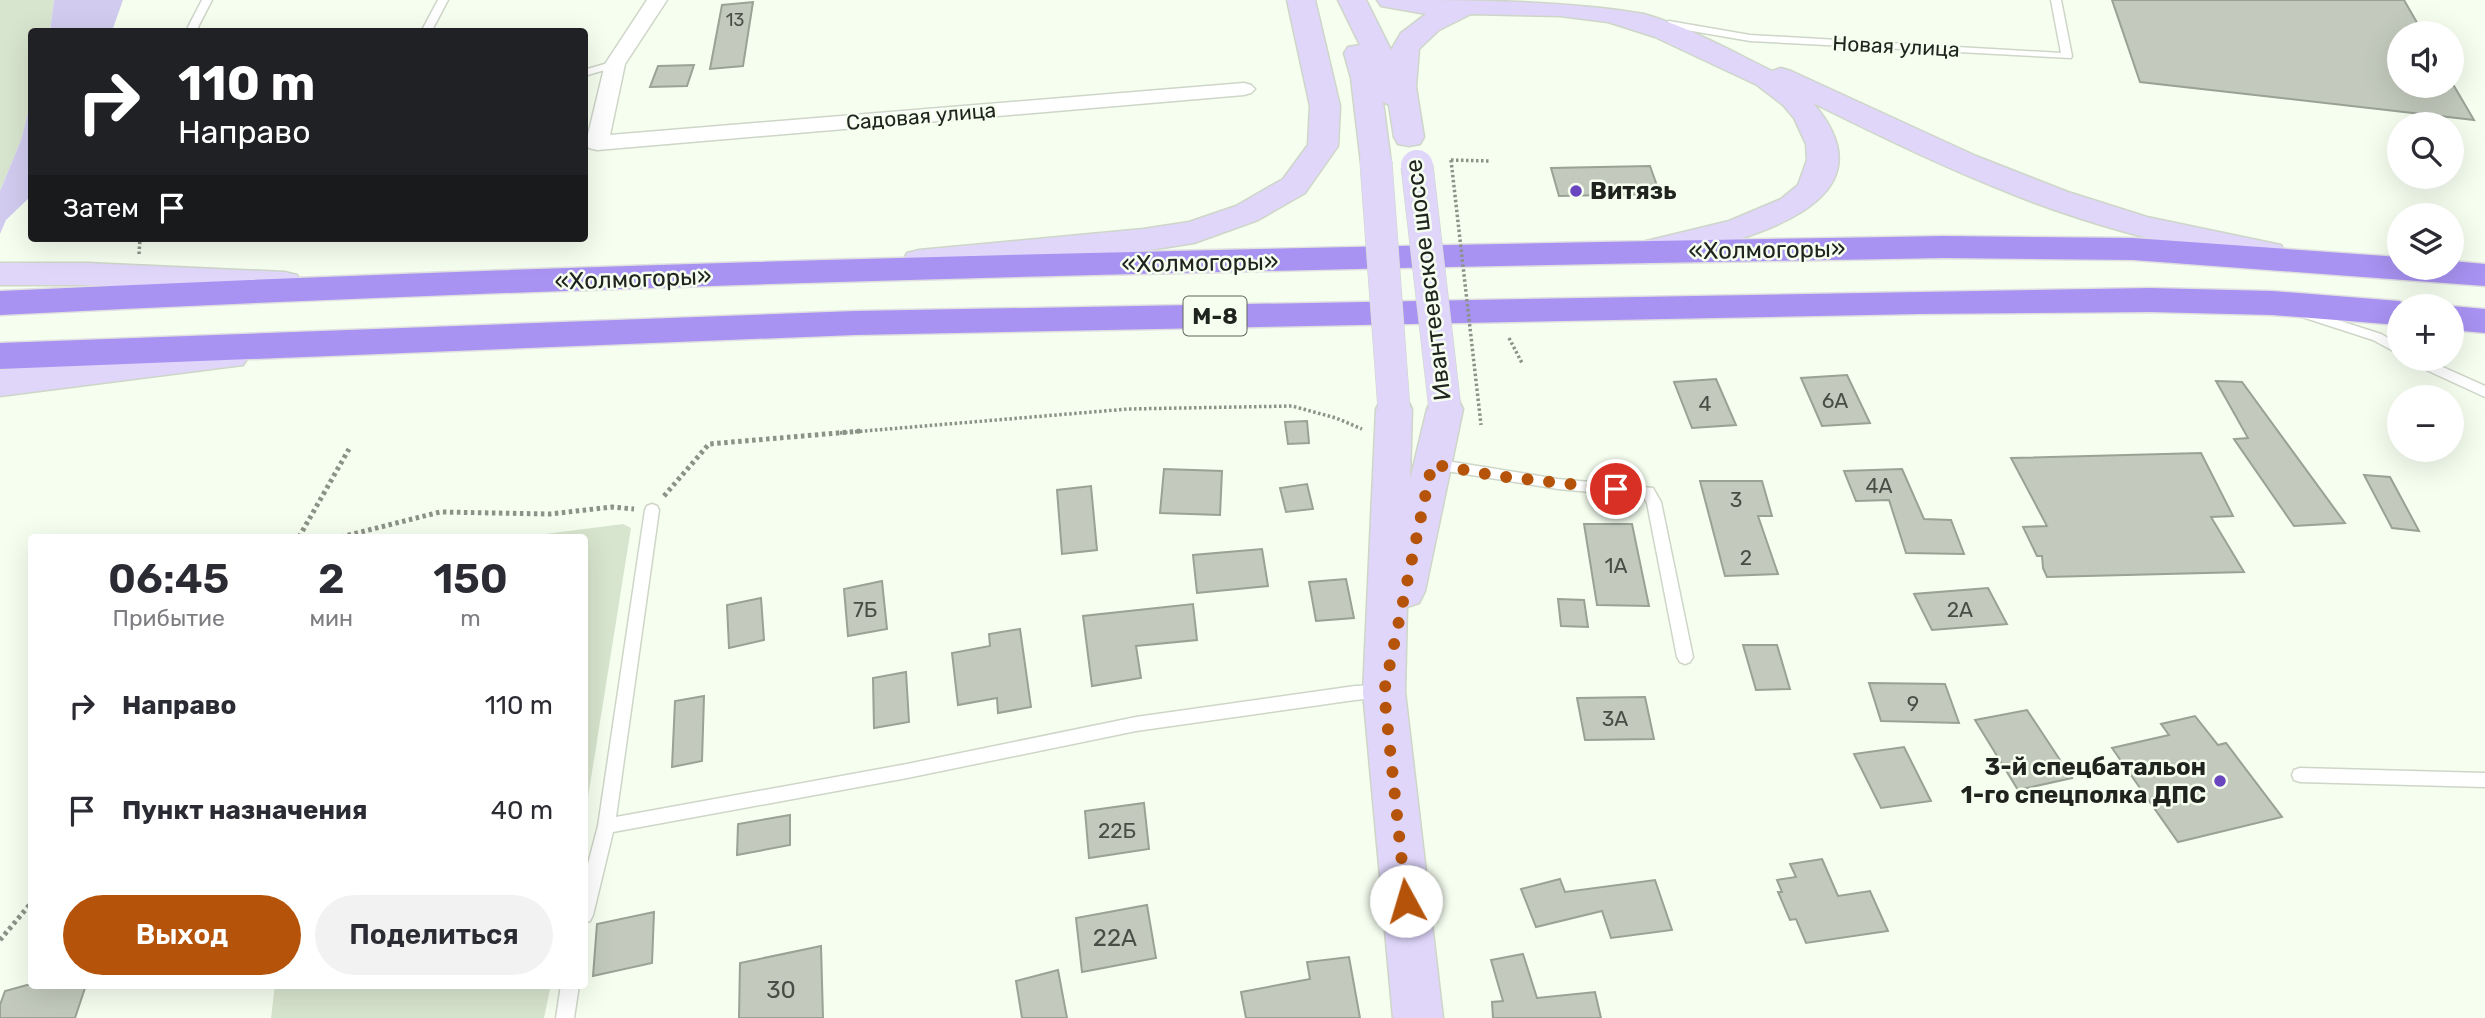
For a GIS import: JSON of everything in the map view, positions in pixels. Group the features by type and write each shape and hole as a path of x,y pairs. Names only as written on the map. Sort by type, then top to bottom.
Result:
{"highway":[{"name":"«Холмогоры»","path":"377,288 766,274 1646,251 1944,247 2133,249 2387,267"},
{"name":"«Холмогоры»","path":"2464,273 2485,275"},
{"path":"0,303 79,287"},
{"name":"М-8","path":"324,345 855,323 1919,302 2150,300 2272,303 2387,312"},
{"path":"2464,319 2485,321"}],"main road":[{"path":"766,274 1143,240 1194,232 1247,213 1294,186 1324,146 1325,106 1301,0"},
{"name":"Ивантеевское шоссе","path":"1344,0 1365,78 1376,163 1384,692 1418,1018"},
{"name":"Ивантеевское шоссе","path":"1352,0 1375,46 1413,152 1445,409 1384,692"},
{"path":"1391,0 1419,6 1473,3 1608,14 1643,23 1775,84 1794,99 1813,123 1824,149 1819,178 1793,206 1754,224 1646,251"},
{"path":"1619,0 1956,159 2026,188 2096,211 2227,246 2333,262"},
{"path":"1413,152 1401,74 1406,47 1416,34 1428,26 1473,3"},
{"path":"0,274 79,287 377,288"},
{"path":"11,369 324,345"}],"street":[{"path":"591,144 615,64 657,0"},
{"name":"Садовая улица","path":"591,144 1244,89"}],"lane":[{"path":"193,28 207,0"},
{"path":"428,28 443,0"},
{"name":"Новая улица","path":"1669,24 1750,38 2067,56 2056,0"},
{"path":"588,73 615,64"},
{"path":"2272,303 2377,337 2387,343"},
{"path":"2440,371 2485,392"},
{"path":"1432,464 1546,483 1648,492 1654,502 1685,657"},
{"path":"588,899 606,826 652,510"},
{"path":"606,826 907,771 1136,724 1355,693 1384,692"},
{"path":"2300,775 2485,780"},
{"path":"565,1018 569,989"}],"path":[{"path":"1481,425 1451,160 1490,161"},
{"path":"1509,338 1522,363"},
{"path":"353,534 440,512 551,514 612,507 652,510 709,444 1128,409 1292,405 1336,418 1382,421"},
{"path":"301,534 349,449"},
{"path":"0,940 28,907"}],"green space":[{"path":"0,0 54,0 50,28 28,28 28,113 21,140 0,191"},
{"path":"623,524 631,528 588,797 588,534 545,534"},
{"path":"275,989 550,989 544,1018 271,1018"}],"shaded area":[{"path":"54,0 123,0 113,28 50,28"},
{"path":"28,113 28,199 6,220 0,234 0,191 21,140"}],"building":[{"path":"2112,0 2404,0 2416,21 2387,21 2387,98 2461,98 2474,120 2464,119 2464,112 2404,112 2140,82"},
{"path":"753,2 743,66 710,69 722,5"},
{"path":"694,65 687,86 650,87 658,66"},
{"path":"1650,166 1660,194 1559,196 1551,168"},
{"path":"1847,375 1870,423 1822,426 1801,378"},
{"path":"1716,379 1736,425 1692,428 1674,382"},
{"path":"2216,381 2242,382 2345,523 2294,526 2234,439 2248,438"},
{"path":"1307,421 1309,443 1288,444 1285,422"},
{"path":"2201,453 2233,516 2211,517 2244,572 2047,577 2042,556 2037,556 2023,527 2047,526 2011,458"},
{"path":"1164,469 1222,471 1220,515 1160,513"},
{"path":"1902,469 1924,519 1951,520 1964,554 1906,553 1889,500 1856,501 1844,471"},
{"path":"2364,475 2390,477 2419,531 2392,528"},
{"path":"1700,481 1762,481 1772,516 1758,516 1778,574 1725,576"},
{"path":"1307,484 1313,509 1286,512 1280,488"},
{"path":"1091,486 1097,550 1062,554 1057,490"},
{"path":"1584,524 1632,524 1649,606 1597,605"},
{"path":"1262,549 1268,586 1197,593 1193,555"},
{"path":"1346,579 1354,618 1316,621 1309,582"},
{"path":"882,581 887,629 848,636 844,589"},
{"path":"1988,588 2007,624 1932,630 1914,594"},
{"path":"761,598 764,640 729,648 727,605"},
{"path":"1558,599 1584,600 1588,627 1561,626"},
{"path":"1193,604 1197,640 1136,646 1141,678 1092,686 1083,616"},
{"path":"1020,629 1031,707 998,713 997,698 958,705 952,653 990,646 989,634"},
{"path":"1743,645 1777,645 1790,689 1756,690"},
{"path":"906,672 909,722 874,728 873,678"},
{"path":"1869,683 1945,684 1959,723 1881,721"},
{"path":"704,696 702,761 672,767 675,701"},
{"path":"1645,697 1654,739 1585,740 1577,698"},
{"path":"2027,710 2072,778 2018,790 1975,720"},
{"name":"3-й спецбатальон 1-го спецполка ДПС","path":"2195,716 2218,745 2226,743 2282,817 2178,842 2112,748 2169,735 2161,724"},
{"path":"1904,747 1931,801 1881,808 1854,754"},
{"path":"1144,803 1149,849 1089,858 1085,811"},
{"path":"790,815 790,845 737,855 738,824"},
{"path":"1822,859 1838,896 1870,891 1888,931 1806,943 1796,919 1790,920 1778,892 1782,892 1777,880 1796,877 1790,864"},
{"path":"1560,879 1565,892 1655,880 1672,930 1611,938 1602,911 1536,927 1521,889"},
{"path":"1147,905 1156,958 1082,972 1076,918"},
{"path":"654,912 652,963 593,976 597,924"},
{"path":"821,946 823,1018 739,1018 740,963"},
{"path":"1523,954 1537,998 1595,992 1601,1018 1493,1018 1492,1002 1503,1001 1491,960"},
{"path":"1349,957 1360,1018 1246,1018 1241,992 1310,979 1307,962"},
{"path":"1058,970 1067,1018 1022,1018 1016,981"},
{"path":"27,985 28,989 85,989 75,1018 0,1018 0,1005 5,991"}],"place":[{"name":"Витязь","path":"1576,191"},
{"name":"3-й спецбатальон 1-го спецполка ДПС","path":"2220,781"}],"route":[{"path":"1406,901 1392,745 1384,692 1432,464 1497,476 1616,489"}]}
